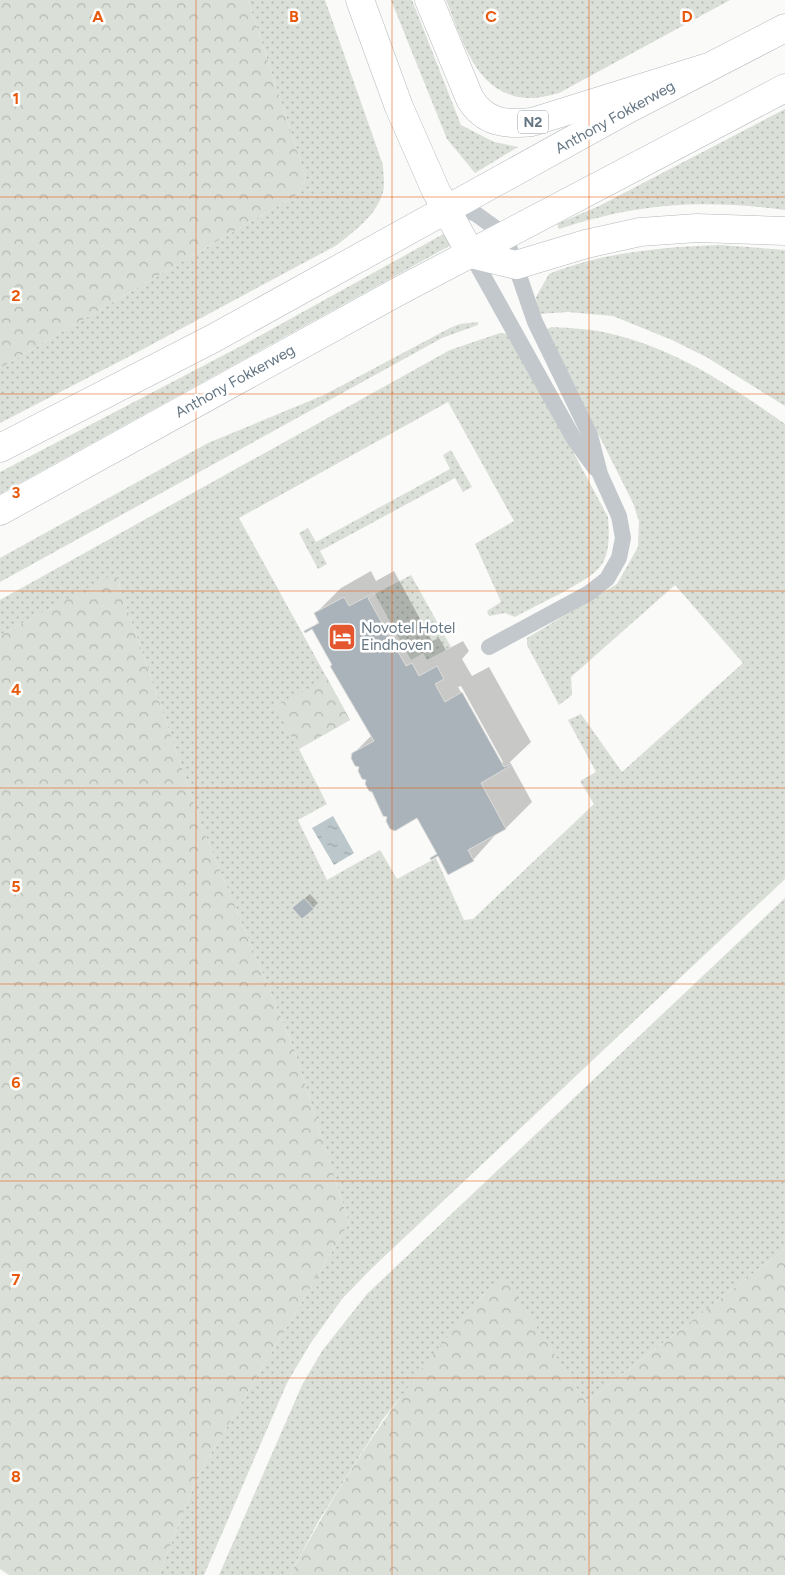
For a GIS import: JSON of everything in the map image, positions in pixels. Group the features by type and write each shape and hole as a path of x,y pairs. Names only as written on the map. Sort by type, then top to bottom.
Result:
{"main road":[{"path":"360,0 400,107 436,191 471,254 516,265 586,244 640,232 697,228 785,231"},
{"name":"N2","path":"430,0 470,99 480,112 496,121 514,124 532,122 705,68"},
{"name":"Anthony Fokkerweg","path":"0,448 214,338 705,68 785,28"},
{"name":"Anthony Fokkerweg","path":"0,511 505,235 598,188 785,88"}],"lane":[{"path":"446,209 462,208 476,214 505,235 535,322 590,435 600,474 619,516 623,538 619,558 607,579 589,593 489,647"},
{"path":"471,254 574,439 600,474"}],"green space":[{"path":"0,0 248,0 306,178 298,194 0,368"},
{"path":"248,0 325,0 383,165 384,189 376,208 364,222 337,245 134,354 0,423 0,368 298,194 306,178"},
{"path":"391,0 412,0 461,125 494,142 518,147 475,173 447,139"},
{"path":"446,0 730,0 559,93 532,98 513,96 498,89 485,78 466,49"},
{"path":"785,109 785,210 698,204 670,206 616,214 559,229 557,224 599,206"},
{"path":"447,232 453,244 0,494 0,472 243,345"},
{"path":"721,245 785,250 785,406 708,358 672,340 613,316 568,312 538,314 536,297 549,274 590,260 634,252 677,247"},
{"path":"478,322 478,325 442,338 0,582 0,558 208,443 324,395 450,328 460,324"},
{"path":"551,327 608,333 661,350 725,384 785,424 785,879 371,1269 342,1299 310,1344 287,1383 204,1575 159,1575 198,1475 349,1223 294,1049 203,829 120,588 118,573 0,635 0,600 450,350 500,333 508,334 517,347 608,517 609,537 605,558 598,569 591,575 571,588 515,617 505,613 489,616 487,611 501,602 475,544 514,521 448,402 239,518 350,720 299,749 327,804 298,820 327,880 380,850 397,879 436,858 464,920 473,919 594,804 580,781 596,772 568,720 581,714 622,772 743,663 675,585 571,677 572,695 559,705 527,645 527,638 617,584 638,547 639,521 633,503 546,330"},
{"path":"451,450 472,487 463,492 455,478 320,551 327,564 318,569 299,533 308,528 316,542 450,469 443,455"},
{"path":"118,572 120,588 203,829 294,1049 349,1223 198,1475 159,1575 9,1575 0,1569 0,635"},
{"path":"411,575 451,647 427,660 423,653 411,660 375,594"},
{"path":"327,678 350,720 298,749 275,707"},
{"path":"785,898 785,1249 586,1402 502,1276 483,1295 383,1419 318,1522 290,1575 219,1575 302,1385 322,1351 367,1294"},
{"path":"785,1249 785,1575 290,1575 335,1495 386,1418 441,1344 502,1275 586,1402"}],"water":[{"path":"333,816 354,853 334,865 312,828"}],"building":[{"path":"374,593 368,598 406,666 412,663 419,676 437,666 444,679 435,684 445,702 462,692 504,767 512,765 481,783 506,829 468,850 474,861 448,875 438,856 431,860 430,858 437,854 417,818 395,831 390,829 386,821 387,817 383,816 372,792 369,791 365,784 366,780 362,779 358,771 359,767 355,766 351,758 352,753 374,741 330,666 332,665 312,629 305,633 304,631 319,623 314,613 344,597 349,606"},
{"path":"304,898 314,909 302,919 292,908"}],"place":[{"name":"Novotel Hotel Eindhoven","path":"342,637"}]}
